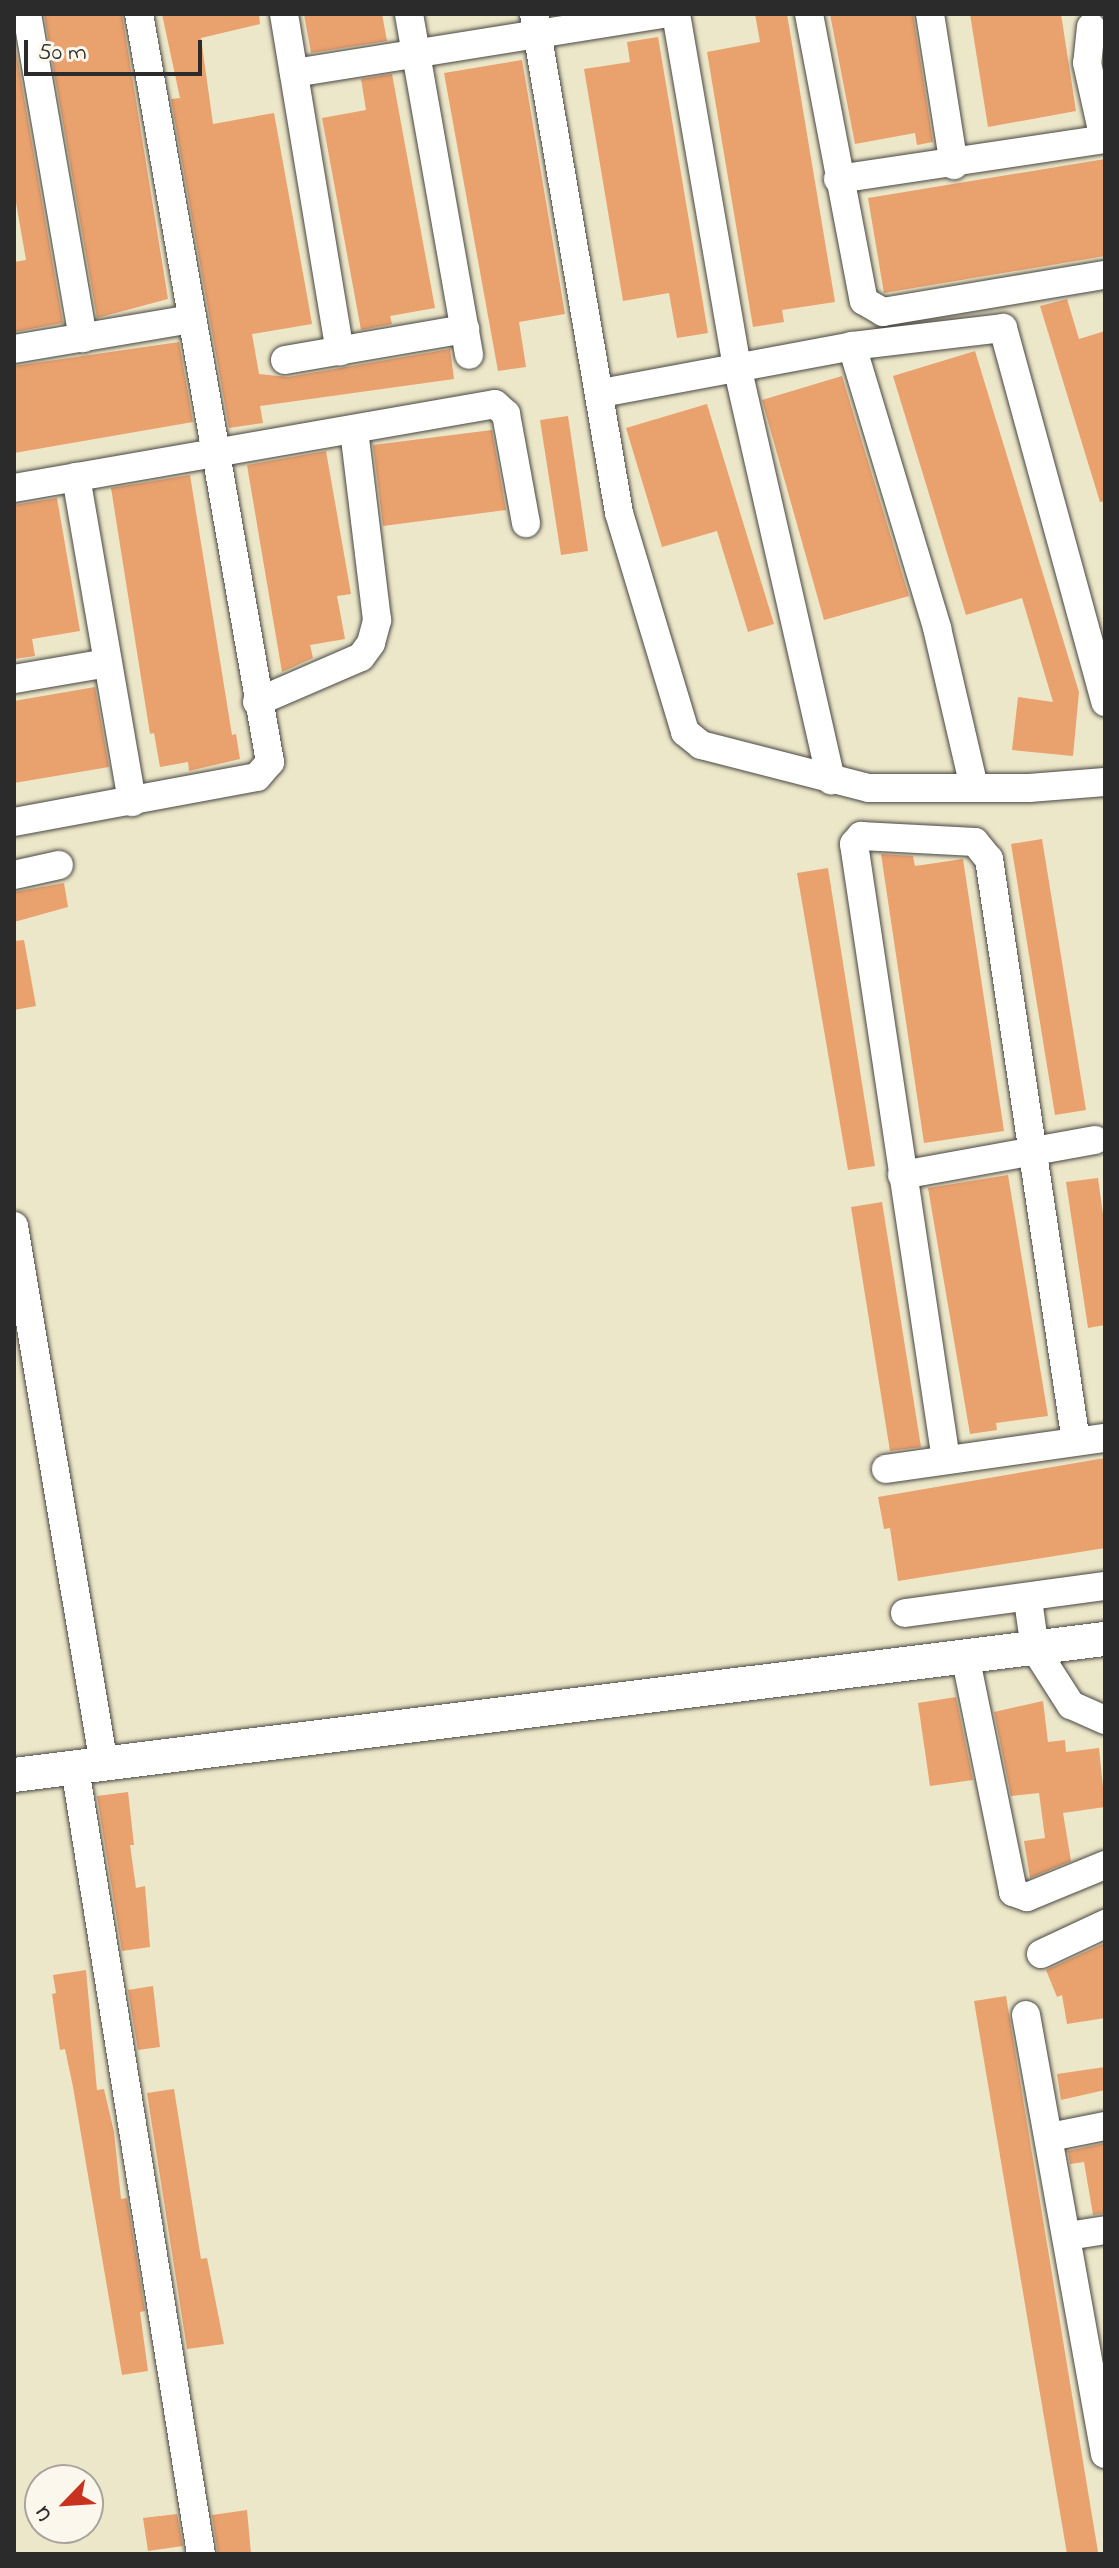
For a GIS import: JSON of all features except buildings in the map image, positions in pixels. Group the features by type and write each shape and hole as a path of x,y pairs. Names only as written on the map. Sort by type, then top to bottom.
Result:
{"street":[{"path":"27,14 83,338"},
{"path":"14,822 132,802 265,773 270,762 257,702 139,14"},
{"path":"284,14 340,351"},
{"path":"285,360 340,351 467,342 409,14"},
{"path":"294,73 416,52 536,23 661,14"},
{"path":"676,14 737,366 831,780"},
{"path":"809,14 860,294 883,312 1105,275"},
{"path":"930,14 954,165"},
{"path":"838,179 954,165 1104,139 1087,63 1087,20"},
{"path":"1087,20 1105,54"},
{"path":"536,23 602,393 619,513 685,732 701,745 869,788 1105,782"},
{"path":"14,349 191,319"},
{"path":"602,393 852,346 1003,328 1105,702"},
{"path":"852,346 930,600 974,787"},
{"path":"14,488 495,404 506,414 526,523"},
{"path":"257,702 361,657 371,643 377,620 354,430"},
{"path":"76,477 132,802"},
{"path":"14,679 108,663"},
{"path":"946,1460 854,844 861,836 975,842 984,847 1076,1442"},
{"path":"14,875 59,865"},
{"path":"902,1175 1102,1139"},
{"path":"14,1226 201,2554"},
{"path":"886,1469 1105,1438"},
{"path":"905,1613 1028,1600 1105,1586"},
{"path":"1028,1600 1035,1649 1071,1705 1105,1720"},
{"path":"14,1775 966,1660 1105,1639"},
{"path":"966,1660 1013,1892 1027,1897 1105,1865"},
{"path":"1041,1954 1105,1924"},
{"path":"1026,2015 1068,2236 1097,2363 1105,2454"},
{"path":"1050,2137 1105,2126"},
{"path":"1068,2236 1105,2230"}]}
